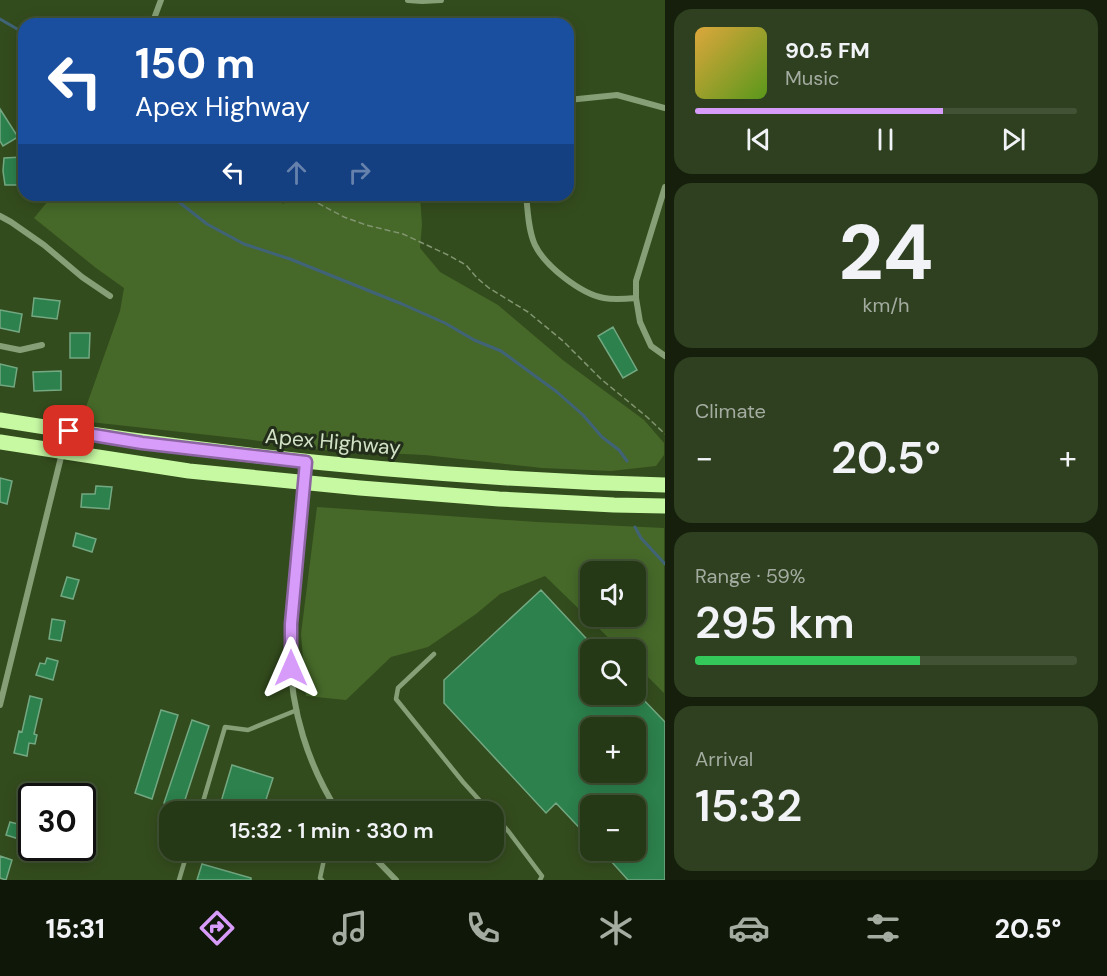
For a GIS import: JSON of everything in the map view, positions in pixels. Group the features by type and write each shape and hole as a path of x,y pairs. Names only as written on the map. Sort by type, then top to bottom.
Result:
{"main road":[{"name":"Apex Highway","path":"0,420 142,443 306,462 502,478 664,485"},
{"name":"Apex Highway","path":"0,442 189,471 304,483 500,499 664,506"}],"street":[{"path":"154,18 161,0"},
{"path":"408,0 441,0"},
{"path":"574,99 617,95 664,108"},
{"path":"664,187 636,281 640,322 651,346 664,356"},
{"path":"527,201 535,245 544,260 580,289 602,298 636,298"},
{"path":"0,216 44,245 82,277 110,296"},
{"path":"0,346 20,350 42,345"},
{"path":"0,705 63,452"},
{"path":"306,462 291,624 291,668 297,710 310,756 332,801"},
{"path":"378,861 396,880"}],"lane":[{"path":"434,654 398,688 396,699 480,801"},
{"path":"203,801 225,727 248,730 297,710"},
{"path":"504,826 541,878 549,880"},
{"path":"179,880 185,861"},
{"path":"320,879 324,861"}],"path":[{"path":"314,201 344,217 403,234 466,265 489,288 528,312 563,341 601,379 664,434"}],"green space":[{"path":"48,201 280,201 283,204 286,201 420,201 422,225 420,248 440,272 498,305 564,361 644,420 664,443 664,455 656,466 611,471 542,468 425,455 322,450 81,421 120,311 124,288 34,218"},
{"path":"317,507 664,528 664,693 646,675 646,639 610,639 597,627 646,627 646,561 580,561 580,610 545,576 500,594 476,614 428,647 391,657 346,700 306,696 301,634"}],"building":[{"path":"0,109 18,137 3,146 0,141"},
{"path":"18,157 18,185 5,185 4,158"},
{"path":"34,298 60,301 57,319 32,316"},
{"path":"0,310 22,314 19,332 0,328"},
{"path":"613,327 637,370 623,378 598,336"},
{"path":"70,333 90,333 89,358 70,358"},
{"path":"0,364 17,368 14,387 0,385"},
{"path":"61,371 61,390 34,391 33,372"},
{"path":"0,478 12,481 7,504 0,502"},
{"path":"96,486 112,487 109,509 81,507 82,494 95,494"},
{"path":"76,533 96,539 92,552 73,546"},
{"path":"67,577 79,580 73,599 61,596"},
{"path":"541,590 587,639 580,639 580,705 646,705 646,702 665,722 665,880 628,880 611,861 646,861 646,795 580,795 580,828 556,803 546,813 444,703 444,680"},
{"path":"52,619 65,621 61,641 49,639"},
{"path":"47,658 58,661 53,680 36,675 40,663 45,664"},
{"path":"30,696 42,699 34,734 37,735 35,744 29,743 27,756 14,753 19,731 22,732"},
{"path":"161,710 178,715 152,799 135,793"},
{"path":"192,720 209,726 185,801 165,801"},
{"path":"232,765 273,778 266,801 221,801"},
{"path":"10,822 18,824 18,839 6,835"},
{"path":"0,856 12,860 6,880 0,878"},
{"path":"202,864 251,878 251,880 197,880"}],"waterway":[{"path":"0,19 18,30"},
{"path":"178,201 207,224 244,244 290,259 402,304 501,351 557,392 583,415 602,437 619,450 627,461"},
{"path":"635,527 641,538 665,564"}],"route":[{"path":"69,431 142,443 306,462 291,624 291,668"}]}
